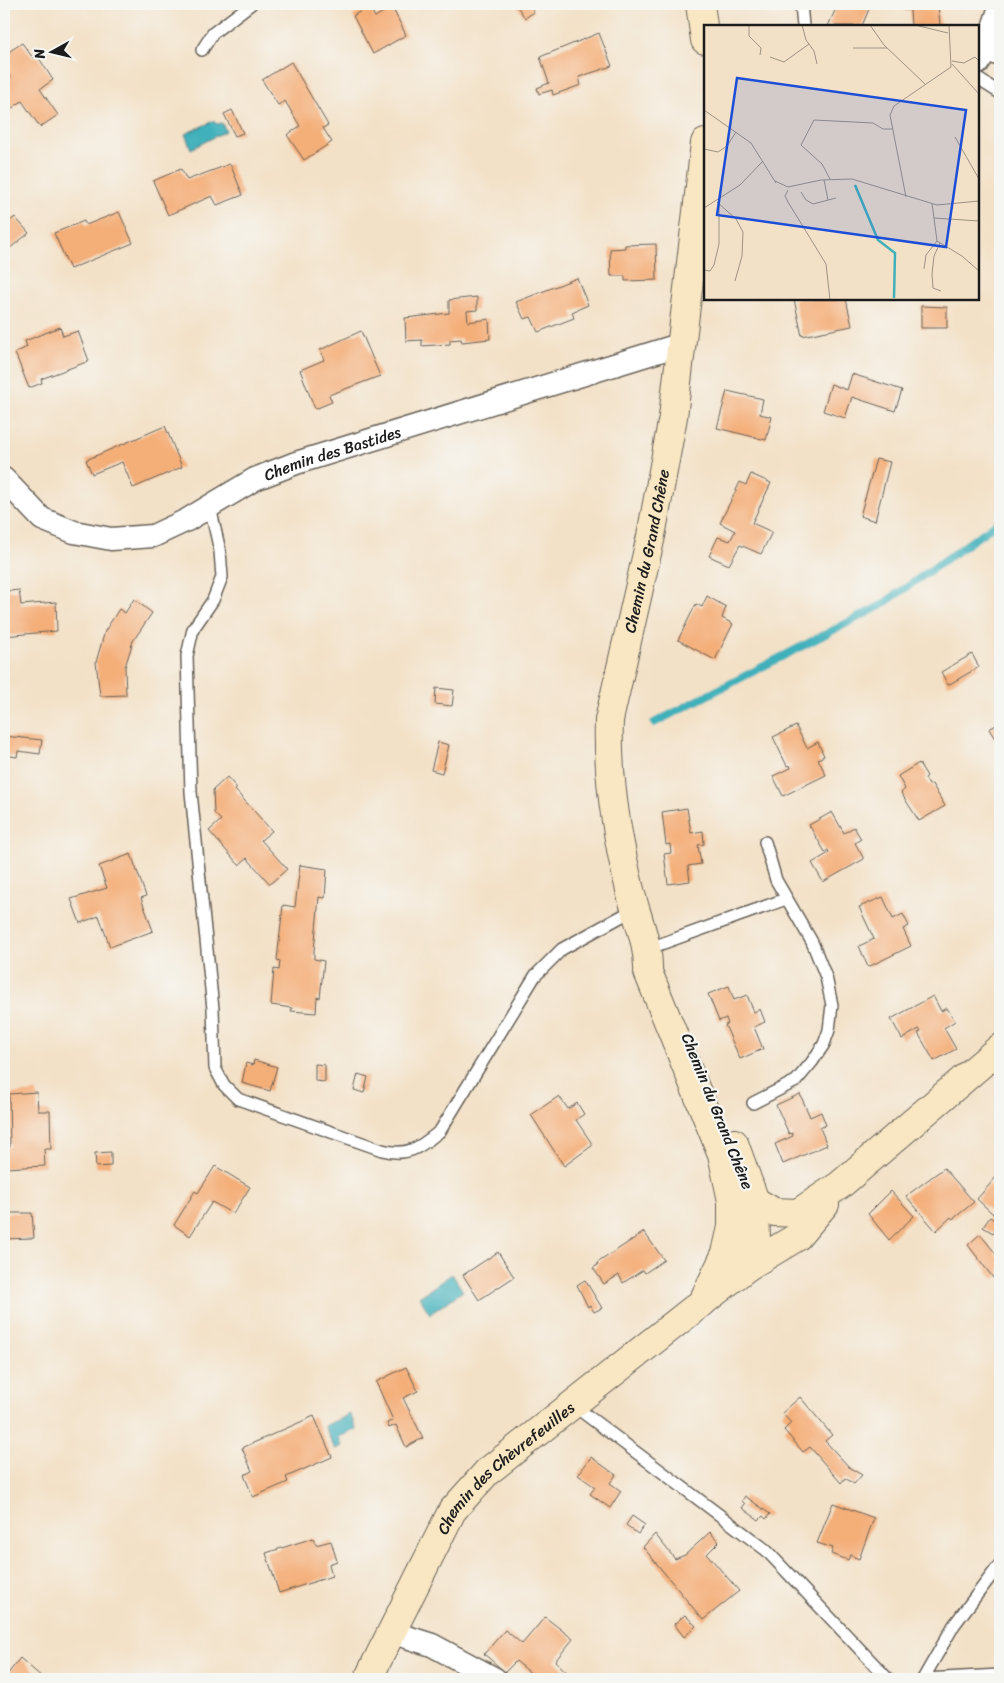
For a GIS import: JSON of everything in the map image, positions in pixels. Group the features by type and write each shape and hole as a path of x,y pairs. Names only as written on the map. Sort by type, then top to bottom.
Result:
{"main road":[{"path":"700,4 704,33"},
{"name":"Chemin du Grand Chêne","path":"702,1303 737,1260 732,1227 732,1201 722,1154 648,972 648,952 635,909 610,776 609,720 651,536 673,417 704,156"},
{"name":"Chemin du Grand Chêne","path":"648,952 656,960 728,1128 754,1201 756,1242"},
{"path":"737,1260 756,1242 840,1185 1000,1048"},
{"path":"737,1260 797,1237 840,1185"},
{"path":"754,1201 774,1212 798,1213"},
{"name":"Chemin des Chèvrefeuilles","path":"368,1679 452,1511 487,1472 632,1356 702,1303"}],"street":[{"path":"987,59 1000,7"},
{"name":"Chemin des Bastides","path":"4,479 42,519 74,532 111,539 153,536 210,507 255,480 296,463 682,344"},
{"path":"391,1632 432,1645 495,1679"}],"lane":[{"path":"202,50 213,33 251,4"},
{"path":"801,4 803,25"},
{"path":"979,80 1000,92"},
{"path":"210,507 220,551 222,577 213,600 193,629 187,656 191,792 213,1009 215,1068 224,1086 238,1099 382,1150 398,1154 420,1148 440,1131 535,976 562,949 635,909"},
{"path":"753,1103 796,1081 824,1044 829,1030 832,1006 826,977 812,942 776,880 765,842"},
{"path":"648,952 786,899"},
{"path":"573,1405 766,1550 888,1679"},
{"path":"924,1679 954,1625 1000,1564"},
{"path":"924,1679 1000,1675"}],"water":[{"path":"213,121 217,124 222,123 226,131 191,149 185,134"},
{"path":"452,1274 463,1291 430,1314 419,1297"},
{"path":"350,1414 357,1429 339,1437 342,1446 335,1449 324,1426"}],"building":[{"path":"530,4 534,12 525,18 517,6"},
{"path":"838,4 871,4 862,25 828,25"},
{"path":"938,4 940,25 911,25 910,10 903,10 903,5"},
{"path":"369,6 375,17 392,7 406,35 373,54 353,16"},
{"path":"599,33 612,66 579,77 581,85 553,95 552,90 539,94 537,88 549,83 540,57"},
{"path":"22,43 33,58 37,55 53,80 40,89 58,115 40,127 22,101 4,114 4,83 11,78 4,68 4,55"},
{"path":"291,62 328,125 323,128 332,142 304,160 287,135 300,126 285,101 278,105 262,80"},
{"path":"232,110 243,133 235,136 224,114"},
{"path":"230,164 243,195 217,205 212,196 168,215 153,181 181,169 187,180"},
{"path":"119,212 133,243 70,269 54,233 84,221 86,225"},
{"path":"15,217 29,233 9,249 4,244 4,226"},
{"path":"656,244 657,280 625,281 625,276 611,276 610,249 625,248 625,245"},
{"path":"577,278 588,305 572,312 574,318 538,332 531,317 524,319 516,302"},
{"path":"477,297 477,310 467,311 468,322 489,319 490,339 462,342 461,339 450,340 450,344 422,346 422,340 406,341 405,318 449,313 449,300"},
{"path":"794,300 846,300 852,326 802,336"},
{"path":"921,306 947,307 947,328 921,328"},
{"path":"60,327 63,336 78,331 89,361 41,379 42,383 29,388 15,353 27,347 25,341"},
{"path":"361,331 380,376 329,395 332,402 315,409 300,370 324,360 320,350"},
{"path":"852,374 902,390 895,411 852,397 845,418 823,411 831,384 847,390"},
{"path":"727,391 763,399 760,414 772,417 766,440 717,428"},
{"path":"165,426 182,467 133,488 122,462 92,474 86,460"},
{"path":"876,459 890,462 875,521 860,516"},
{"path":"751,474 771,483 752,523 772,532 761,554 740,545 729,565 709,556 718,537 730,541 735,531 720,523 740,482 746,485"},
{"path":"4,589 10,591 19,590 21,605 56,602 57,631 4,636"},
{"path":"707,596 726,607 722,618 733,624 715,660 678,640 696,604 702,607"},
{"path":"134,599 152,613 133,641 125,667 126,695 100,696 96,662 105,631 119,609 125,613"},
{"path":"972,654 979,667 948,685 941,672"},
{"path":"436,688 454,690 452,706 435,704"},
{"path":"1000,723 1000,744 999,745 989,729"},
{"path":"796,726 807,748 818,742 824,756 818,759 826,775 783,796 773,776 791,768 790,765 787,766 773,737"},
{"path":"4,736 42,740 40,754 18,751 17,757 4,755"},
{"path":"438,742 449,745 442,773 431,770"},
{"path":"919,763 927,776 925,778 929,785 932,784 945,806 919,821 901,793 905,789 898,776"},
{"path":"227,777 237,788 235,790 272,831 261,840 287,869 270,884 247,858 239,865 209,831 221,820 214,813 213,790"},
{"path":"687,808 691,833 703,831 704,844 698,845 701,864 688,866 690,881 668,884 664,854 671,853 670,844 666,845 662,812"},
{"path":"832,812 844,833 854,827 861,839 855,843 864,859 823,882 812,863 829,853 828,850 825,852 809,825"},
{"path":"131,854 146,896 141,898 153,931 110,947 99,916 80,923 71,899 107,888 99,866"},
{"path":"300,865 327,869 325,898 319,897 314,951 314,959 324,961 320,998 317,997 316,1013 291,1011 292,1008 271,1005 274,969 279,970 280,961 277,960 283,905 295,907"},
{"path":"883,897 893,919 903,914 909,926 903,929 911,946 868,967 859,946 874,939 859,907"},
{"path":"729,986 734,1000 747,995 754,1012 760,1009 765,1022 754,1027 763,1049 740,1059 725,1025 728,1024 726,1018 719,1021 708,994"},
{"path":"933,996 941,1011 947,1008 955,1021 944,1028 956,1049 934,1061 918,1033 921,1032 919,1029 902,1039 891,1019"},
{"path":"254,1060 277,1067 270,1091 242,1083 246,1063 253,1065"},
{"path":"315,1064 325,1065 325,1082 315,1081"},
{"path":"358,1074 368,1077 364,1093 354,1090"},
{"path":"37,1092 38,1111 50,1111 51,1149 44,1149 45,1166 4,1168 4,1147 10,1147 9,1094"},
{"path":"800,1094 810,1117 821,1112 826,1125 820,1128 827,1145 783,1164 775,1144 793,1136 792,1133 789,1134 776,1105"},
{"path":"559,1096 568,1109 577,1103 584,1114 576,1120 593,1145 564,1166 531,1115"},
{"path":"111,1152 111,1166 96,1167 95,1153"},
{"path":"215,1166 250,1187 233,1214 212,1202 190,1236 174,1225 195,1191 198,1193"},
{"path":"944,1168 974,1202 953,1219 951,1217 936,1231 906,1196"},
{"path":"997,1176 1000,1180 1000,1206 993,1214 977,1199"},
{"path":"891,1191 914,1216 889,1240 868,1214"},
{"path":"4,1213 32,1213 34,1238 4,1239"},
{"path":"990,1217 1000,1224 993,1233 983,1227"},
{"path":"644,1232 664,1260 645,1273 643,1270 623,1283 619,1275 604,1284 593,1268 598,1265 597,1263"},
{"path":"980,1234 1000,1259 1000,1274 994,1279 968,1245"},
{"path":"498,1252 514,1277 479,1300 463,1275"},
{"path":"585,1280 602,1308 594,1312 590,1305 588,1307 577,1285"},
{"path":"406,1367 418,1391 403,1398 423,1438 406,1447 396,1425 389,1428 387,1423 393,1420 376,1382"},
{"path":"800,1397 832,1435 825,1441 850,1468 862,1475 854,1484 845,1478 841,1483 810,1447 803,1452 784,1430 791,1423 782,1413"},
{"path":"314,1416 332,1457 286,1477 288,1482 253,1497 244,1475 252,1471 242,1448"},
{"path":"591,1457 616,1475 610,1483 621,1491 610,1508 590,1494 595,1487 578,1475"},
{"path":"745,1496 770,1514 766,1519 763,1516 759,1520 742,1508 745,1504 742,1501"},
{"path":"833,1503 874,1518 859,1559 850,1555 848,1560 831,1554 833,1548 817,1543"},
{"path":"632,1516 645,1525 638,1534 626,1525"},
{"path":"710,1532 719,1542 707,1554 739,1591 703,1620 643,1547 655,1534 675,1559 685,1555"},
{"path":"313,1538 316,1545 331,1541 337,1561 329,1564 332,1576 279,1593 266,1553"},
{"path":"685,1615 696,1626 684,1637 674,1624"},
{"path":"545,1617 573,1639 555,1661 572,1677 570,1679 538,1679 516,1661 505,1672 484,1654 505,1630 522,1644"},
{"path":"20,1658 43,1678 4,1679"}],"waterway":[{"path":"654,723 880,606 1000,521"}]}
